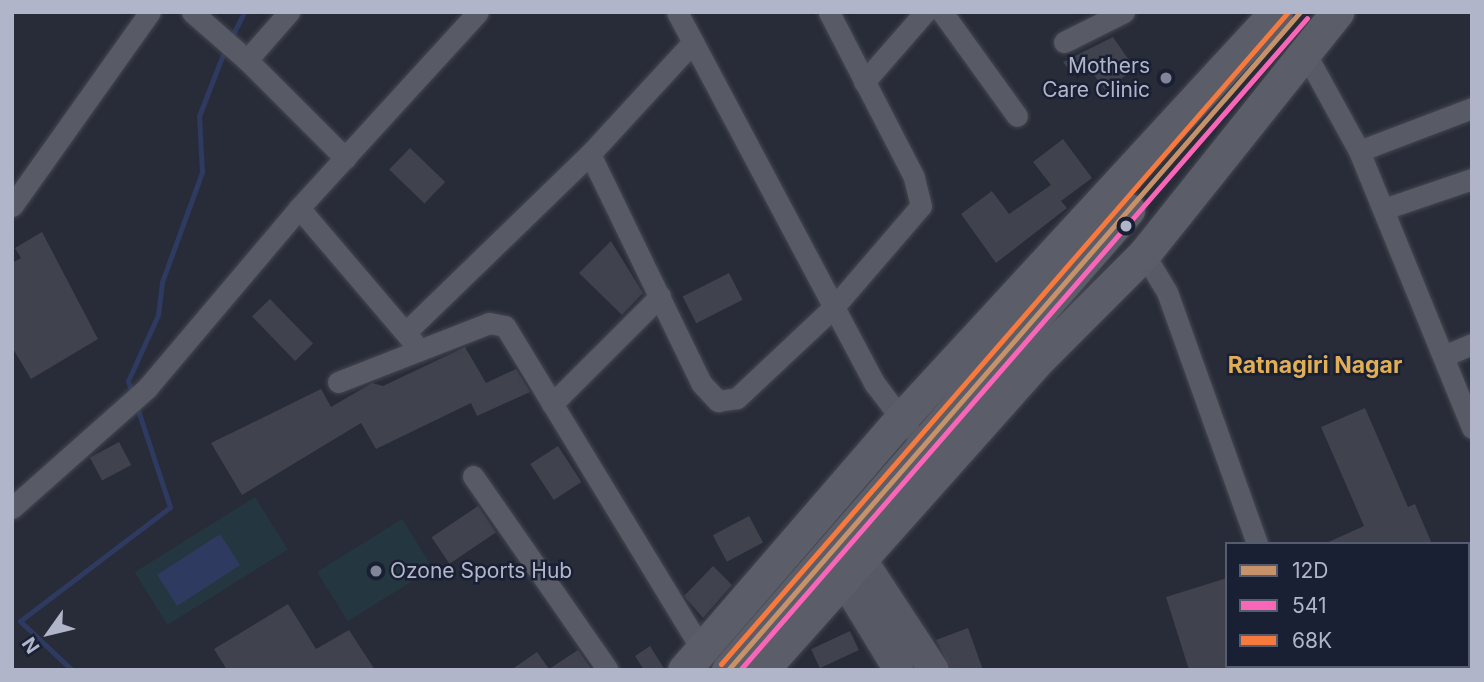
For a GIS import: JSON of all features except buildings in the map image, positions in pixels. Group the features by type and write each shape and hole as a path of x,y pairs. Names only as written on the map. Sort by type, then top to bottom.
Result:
{"main road":[{"path":"762,670 853,570 922,442 1276,12"},
{"path":"728,670 922,442 1300,12"},
{"path":"693,660 922,442 1144,254 1303,49 1337,12"}],"street":[{"path":"15,196 150,12"},
{"path":"192,12 242,56 345,158"},
{"path":"242,56 289,12"},
{"path":"12,508 144,391 299,208 478,12"},
{"path":"677,12 834,307 922,442"},
{"path":"590,154 701,383 724,403 834,307 921,206 914,177 829,12"},
{"path":"864,82 925,12"},
{"path":"942,12 1017,116"},
{"path":"1064,41 1124,12"},
{"path":"338,382 411,340 590,154 693,42"},
{"path":"1303,49 1359,151 1446,355 1472,428"},
{"path":"1359,151 1472,108"},
{"path":"1384,209 1472,179"},
{"path":"299,208 411,340"},
{"path":"1144,254 1167,292 1256,542"},
{"path":"552,404 660,296"},
{"path":"411,340 500,322 552,404 693,660"},
{"path":"1446,355 1472,344"},
{"path":"473,476 608,670"},
{"path":"853,570 899,670"},
{"path":"853,570 934,670"}],"shaded area":[{"path":"255,497 288,550 167,625 135,572"},
{"name":"Ozone Sports Hub","path":"402,519 433,568 348,621 317,572"}],"water":[{"path":"220,534 240,565 177,606 157,575"}],"waterway":[{"path":"231,38 244,12"},
{"path":"133,395 128,381 158,315 162,282 202,172 199,116 225,49"},
{"path":"72,670 20,621 170,507 136,404"}],"transit line":[{"name":"68K","path":"721,664 1288,12"},
{"name":"12D","path":"728,670 1300,12"},
{"name":"541","path":"740,670 1307,18"}],"place":[{"name":"Mothers Care Clinic","path":"1166,78"},
{"name":"Ozone Sports Hub","path":"376,571"}],"district":[{"name":"Ratnagiri Nagar","path":"1315,365"}]}
